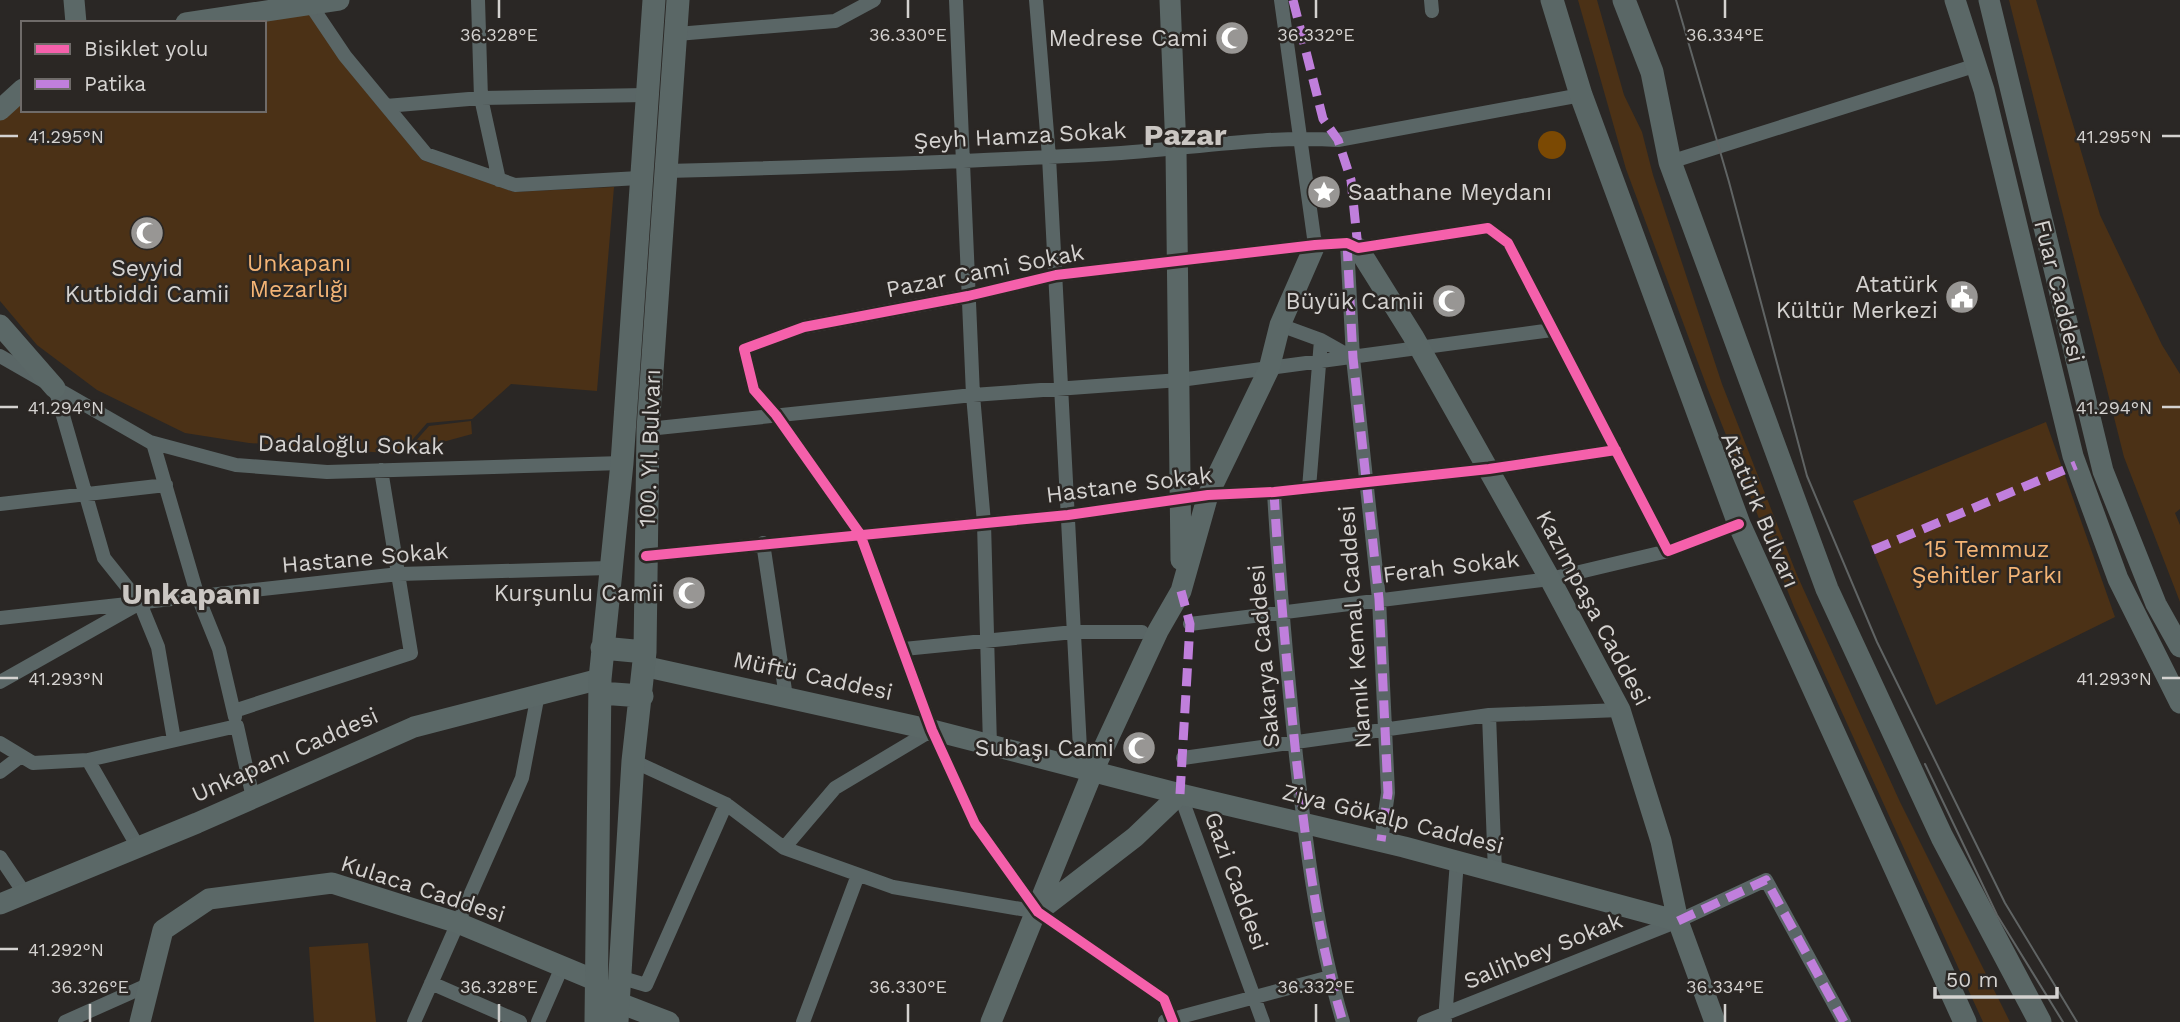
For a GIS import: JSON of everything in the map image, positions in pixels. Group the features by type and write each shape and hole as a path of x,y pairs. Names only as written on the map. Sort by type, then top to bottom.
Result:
{"main road":[{"path":"74,0 76,21"},
{"path":"199,21 339,0"},
{"name":"100. Yıl Bulvarı","path":"617,1012 608,979 600,686 609,568 622,463 639,178 654,0"},
{"name":"100. Yıl Bulvarı","path":"596,1022 608,979 642,696 648,429 678,0"},
{"path":"1170,0 1176,150 1181,591"},
{"name":"Atatürk Bulvarı","path":"1552,0 1581,95 1738,524 1965,1022"},
{"name":"Atatürk Bulvarı","path":"1624,0 1652,72 1670,162 1827,589 1942,837 2040,1022"},
{"name":"Fuar Caddesi","path":"1955,0 1977,65 2073,456 2118,579 2180,703"},
{"name":"Fuar Caddesi","path":"1989,0 2102,471 2156,604 2180,647"},
{"path":"0,110 21,91"},
{"path":"991,1022 1038,912 1087,769 1181,591 1208,495 1269,369 1280,325 1315,245"},
{"name":"Kazımpaşa Caddesi","path":"1352,245 1420,349 1550,579 1620,710 1661,841 1678,922 1715,1022"},
{"path":"0,326 55,388"},
{"path":"602,648 644,659"},
{"name":"Müftü Caddesi","path":"644,659 786,697 1087,769"},
{"path":"600,686 642,696"},
{"name":"Unkapanı Caddesi","path":"0,904 414,727 538,694 600,686"},
{"name":"Ziya Gökalp Caddesi","path":"1087,769 1180,794 1381,841 1678,922"},
{"path":"1038,912 1135,837 1180,794"},
{"name":"Kulaca Caddesi","path":"140,1022 163,930 209,899 332,883 458,923 562,967 608,979"},
{"path":"617,1012 669,1022"}],"street":[{"path":"478,0 481,99 499,180"},
{"path":"677,34 835,22 874,0"},
{"path":"956,0 973,396 984,523 985,641 990,746"},
{"path":"1036,0 1049,157 1074,632 1087,769"},
{"path":"1281,0 1315,245"},
{"path":"310,4 345,56 426,154 515,186 639,178"},
{"path":"1670,162 1977,65"},
{"path":"386,106 481,99 646,95"},
{"name":"Şeyh Hamza Sokak","path":"666,171 962,163 1176,150 1300,138 1338,140 1581,95"},
{"name":"Pazar Cami Sokak","path":"776,415 754,390 744,349 804,327 968,296 1056,275 1177,259 1315,245 1352,245 1488,228 1508,243 1668,551"},
{"name":"Namık Kemal Caddesi","path":"1352,245 1353,358 1379,599 1388,793 1381,841"},
{"path":"1280,325 1321,340 1353,358"},
{"path":"648,429 973,396 1180,380 1552,330"},
{"path":"1309,488 1317,363 1321,340"},
{"name":"Dadaloğlu Sokak","path":"4,361 153,443 236,465 327,472 622,463"},
{"path":"55,388 104,558 140,603 158,647 174,740"},
{"path":"776,415 860,534 932,730 975,824 1038,912 1164,999 1169,1021 1329,977"},
{"path":"153,443 198,597 219,649 253,798"},
{"name":"Hastane Sokak","path":"646,556 1068,515 1182,501 1208,495 1274,492 1489,470 1616,450"},
{"path":"234,711 411,653 381,470"},
{"path":"0,504 166,485"},
{"name":"Sakarya Caddesi","path":"1274,492 1281,610 1303,822 1329,977 1343,1022"},
{"name":"Ferah Sokak","path":"1190,624 1281,610 1550,579 1668,551 1738,524"},
{"path":"763,543 786,697"},
{"name":"Hastane Sokak","path":"0,618 399,574 609,568"},
{"path":"0,682 140,603"},
{"path":"904,649 1074,632 1142,632"},
{"path":"414,1022 522,778 538,694"},
{"path":"1183,758 1489,715 1620,710"},
{"path":"1489,715 1495,872"},
{"path":"0,743 33,763 88,760 237,726"},
{"path":"784,848 835,788 932,730"},
{"path":"0,772 22,756"},
{"path":"88,760 138,847"},
{"path":"633,761 726,804 784,848 893,887 1038,912"},
{"name":"Gazi Caddesi","path":"1180,794 1263,1022"},
{"path":"608,979 646,985 726,804"},
{"path":"0,857 25,894"},
{"path":"1445,1018 1457,861"},
{"path":"803,1022 858,875"},
{"name":"Salihbey Sokak","path":"1424,1022 1445,1018 1678,922 1766,880 1840,1021"},
{"path":"538,1022 562,967"},
{"path":"431,983 520,1022"},
{"path":"65,1022 150,984"}],"green space":[{"path":"1578,0 1597,0 1624,95 1642,132 1653,175 1722,384 1797,575 1900,802 2010,1022 1983,1022 1794,607 1707,387 1626,169"},
{"path":"2009,0 2036,0 2100,215 2162,345 2180,374 2180,509 2175,513 2180,525 2180,602 2124,457"},
{"name":"Unkapanı Mezarlığı","path":"308,10 344,65 422,160 514,192 614,187 597,391 511,384 472,419 427,423 400,454 249,443 185,433 97,390 37,345 0,301 0,115 21,99 21,112 266,112 266,21 250,21"},
{"path":"471,421 472,434 406,452 429,426"},
{"name":"15 Temmuz Şehitler Parkı","path":"2046,422 2115,617 1936,705 1853,501"},
{"path":"368,943 376,1022 314,1022 309,947"}],"shaded area":[{"path":"1552,131 1562,135 1566,145 1562,155 1552,159 1542,155 1538,145 1542,135"}],"tram line":[{"path":"1676,0 1729,182 1807,476 1877,642 2005,903 2077,1022"},
{"path":"1925,764 1997,915 2063,1022"}],"marked path":[{"path":"1293,0 1323,119 1338,140 1351,180 1358,248"},
{"path":"1347,243 1353,358 1379,599 1388,793 1381,841"},
{"path":"1873,550 2076,465"},
{"path":"1274,492 1286,657 1304,823 1319,924 1343,1022"},
{"path":"1180,794 1190,624 1181,591"},
{"path":"1678,921 1766,880 1844,1022"}],"cycle path":[{"path":"1173,1022 1164,999 1038,912 975,824 932,730 860,534 776,415 754,390 744,349 804,327 968,296 1056,275 1315,245 1347,243 1358,248 1488,228 1508,243 1668,551 1739,524"},
{"path":"646,556 1068,515 1208,495 1274,492 1489,469 1616,450"}],"place":[{"name":"Medrese Cami","path":"1232,38"},
{"name":"Saathane Meydanı","path":"1324,192"},
{"name":"Seyyid Kutbiddi Camii","path":"147,233"},
{"name":"Atatürk Kültür Merkezi","path":"1962,297"},
{"name":"Büyük Camii","path":"1449,301"},
{"name":"Kurşunlu Camii","path":"689,593"},
{"name":"Subaşı Cami","path":"1139,748"}],"district":[{"name":"Pazar","path":"1185,134"},
{"name":"Unkapanı","path":"191,593"}]}
